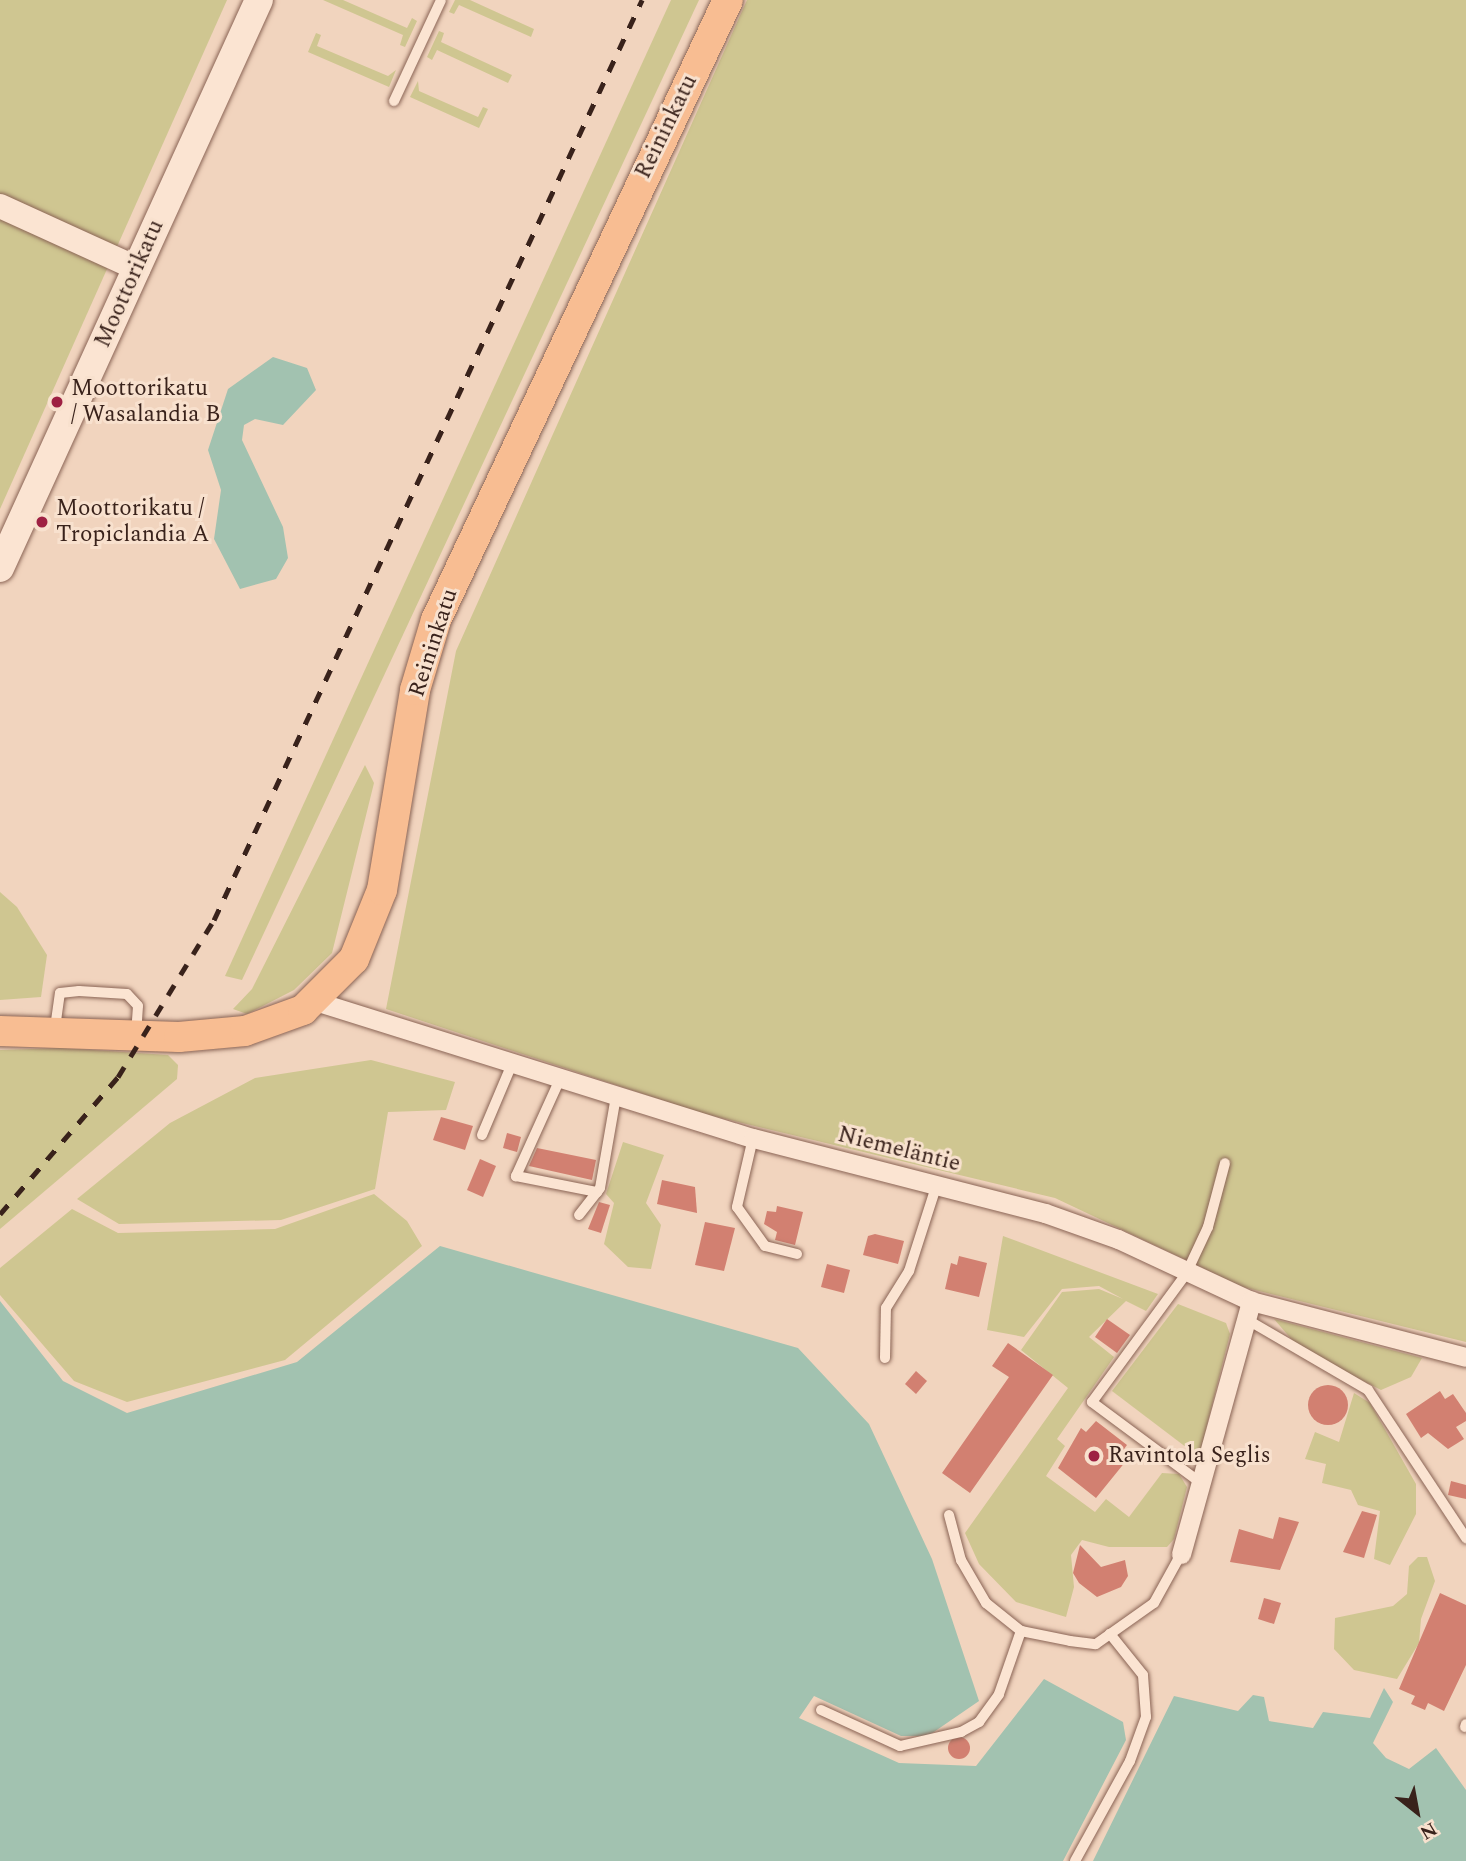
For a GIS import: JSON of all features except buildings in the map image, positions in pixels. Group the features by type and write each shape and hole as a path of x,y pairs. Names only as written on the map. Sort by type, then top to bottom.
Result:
{"main road":[{"name":"Moottorikatu","path":"0,568 260,0"},
{"name":"Reininkatu","path":"0,1031 207,1037 245,1031 282,1020 315,1001 354,960 382,890 415,690 436,620 728,0"}],"street":[{"path":"0,206 138,269"},
{"name":"Niemeläntie","path":"315,1001 752,1138 937,1184 1118,1240 1186,1274 1248,1310 1466,1357"},
{"path":"1181,1554 1203,1485 1248,1310"}],"lane":[{"path":"394,102 442,0"},
{"path":"55,1031 60,993 79,991 127,994 138,1006 135,1033"},
{"path":"482,1135 512,1064"},
{"path":"560,1079 516,1176 597,1192"},
{"path":"579,1215 597,1192 616,1096"},
{"path":"752,1138 737,1207 765,1246 797,1254"},
{"path":"1203,1485 1092,1402 1186,1274 1208,1227 1225,1163"},
{"path":"885,1358 886,1308 909,1271 937,1184"},
{"path":"1248,1310 1368,1390 1466,1538"},
{"path":"949,1515 961,1560 986,1603 1021,1631 1096,1644 1154,1603 1181,1554"},
{"path":"821,1710 900,1746 961,1732 979,1722 999,1693 1021,1631"},
{"path":"1075,1861 1130,1761 1146,1717 1143,1675 1110,1634"}],"shaded area":[{"path":"0,0 227,0 0,509"},
{"path":"323,0 343,0 407,28 412,18 417,21 405,47 400,45 403,35"},
{"path":"455,0 470,0 534,29 531,37 459,5 454,14 449,12"},
{"path":"671,0 699,0 242,980 225,976"},
{"path":"747,0 1466,0 1466,1342 1243,1287 1055,1198 701,1113 386,1009 456,651"},
{"path":"439,31 444,33 441,42 512,75 508,83 437,50 432,60 427,57"},
{"path":"316,33 321,35 317,46 388,76 396,70 389,87 308,52"},
{"path":"418,81 419,91 478,117 483,107 488,109 479,128 410,97"},
{"path":"273,357 307,368 316,390 283,425 255,419 244,425 242,440 283,527 288,558 276,579 240,589 214,539 221,490 208,450 228,389"},
{"path":"365,765 374,783 332,953 294,990 247,1014 233,1009 252,989"},
{"path":"0,892 17,907 47,955 41,997 0,1000"},
{"path":"63,1048 168,1055 178,1065 177,1079 0,1229 0,1050"},
{"path":"371,1060 455,1082 446,1110 388,1112 375,1189 281,1220 119,1224 77,1199 170,1123 255,1078"},
{"path":"623,1142 664,1155 646,1203 661,1225 651,1269 628,1267 604,1244 614,1203 606,1194"},
{"path":"374,1194 407,1221 422,1246 285,1360 127,1402 74,1381 0,1295 0,1268 72,1209 118,1233 275,1229"},
{"path":"1003,1236 1158,1294 1146,1311 1126,1301 1089,1337 1114,1357 1057,1439 1065,1446 1046,1476 1095,1512 1106,1499 1129,1517 1162,1473 1179,1474 1187,1487 1174,1539 1167,1547 1109,1547 1082,1540 1071,1555 1074,1587 1066,1617 1016,1602 979,1564 965,1533 1068,1388 1021,1350 1062,1292 1099,1289 1123,1299 1099,1286 1062,1289 1024,1337 987,1330"},
{"path":"440,1246 798,1348 869,1424 932,1559 979,1701 928,1736 901,1736 814,1696 799,1718 899,1763 976,1766 1044,1679 1123,1722 1126,1740 1063,1861 0,1861 0,1301 63,1381 127,1413 297,1362"},
{"path":"1178,1304 1226,1323 1230,1334 1199,1457 1112,1391"},
{"path":"1274,1319 1422,1358 1411,1377 1381,1390 1299,1348"},
{"path":"1354,1393 1370,1403 1416,1484 1416,1514 1390,1565 1374,1559 1380,1511 1358,1505 1351,1490 1322,1483 1326,1464 1305,1459 1315,1432 1339,1442"},
{"path":"1418,1557 1427,1557 1435,1581 1421,1619 1419,1643 1397,1679 1354,1670 1334,1649 1335,1618 1393,1606 1407,1594 1409,1566"},
{"path":"1384,1688 1393,1702 1373,1743 1386,1758 1409,1769 1436,1748 1466,1790 1466,1861 1093,1861 1174,1696 1238,1711 1253,1695 1264,1697 1269,1721 1313,1728 1323,1712 1370,1718"}],"railway":[{"path":"0,1214 118,1077 214,920 642,0"}],"place":[{"name":"Moottorikatu / Wasalandia B","path":"57,402"},
{"name":"Moottorikatu / Tropiclandia A","path":"42,522"},
{"name":"Ravintola Seglis","path":"1094,1456"}]}
